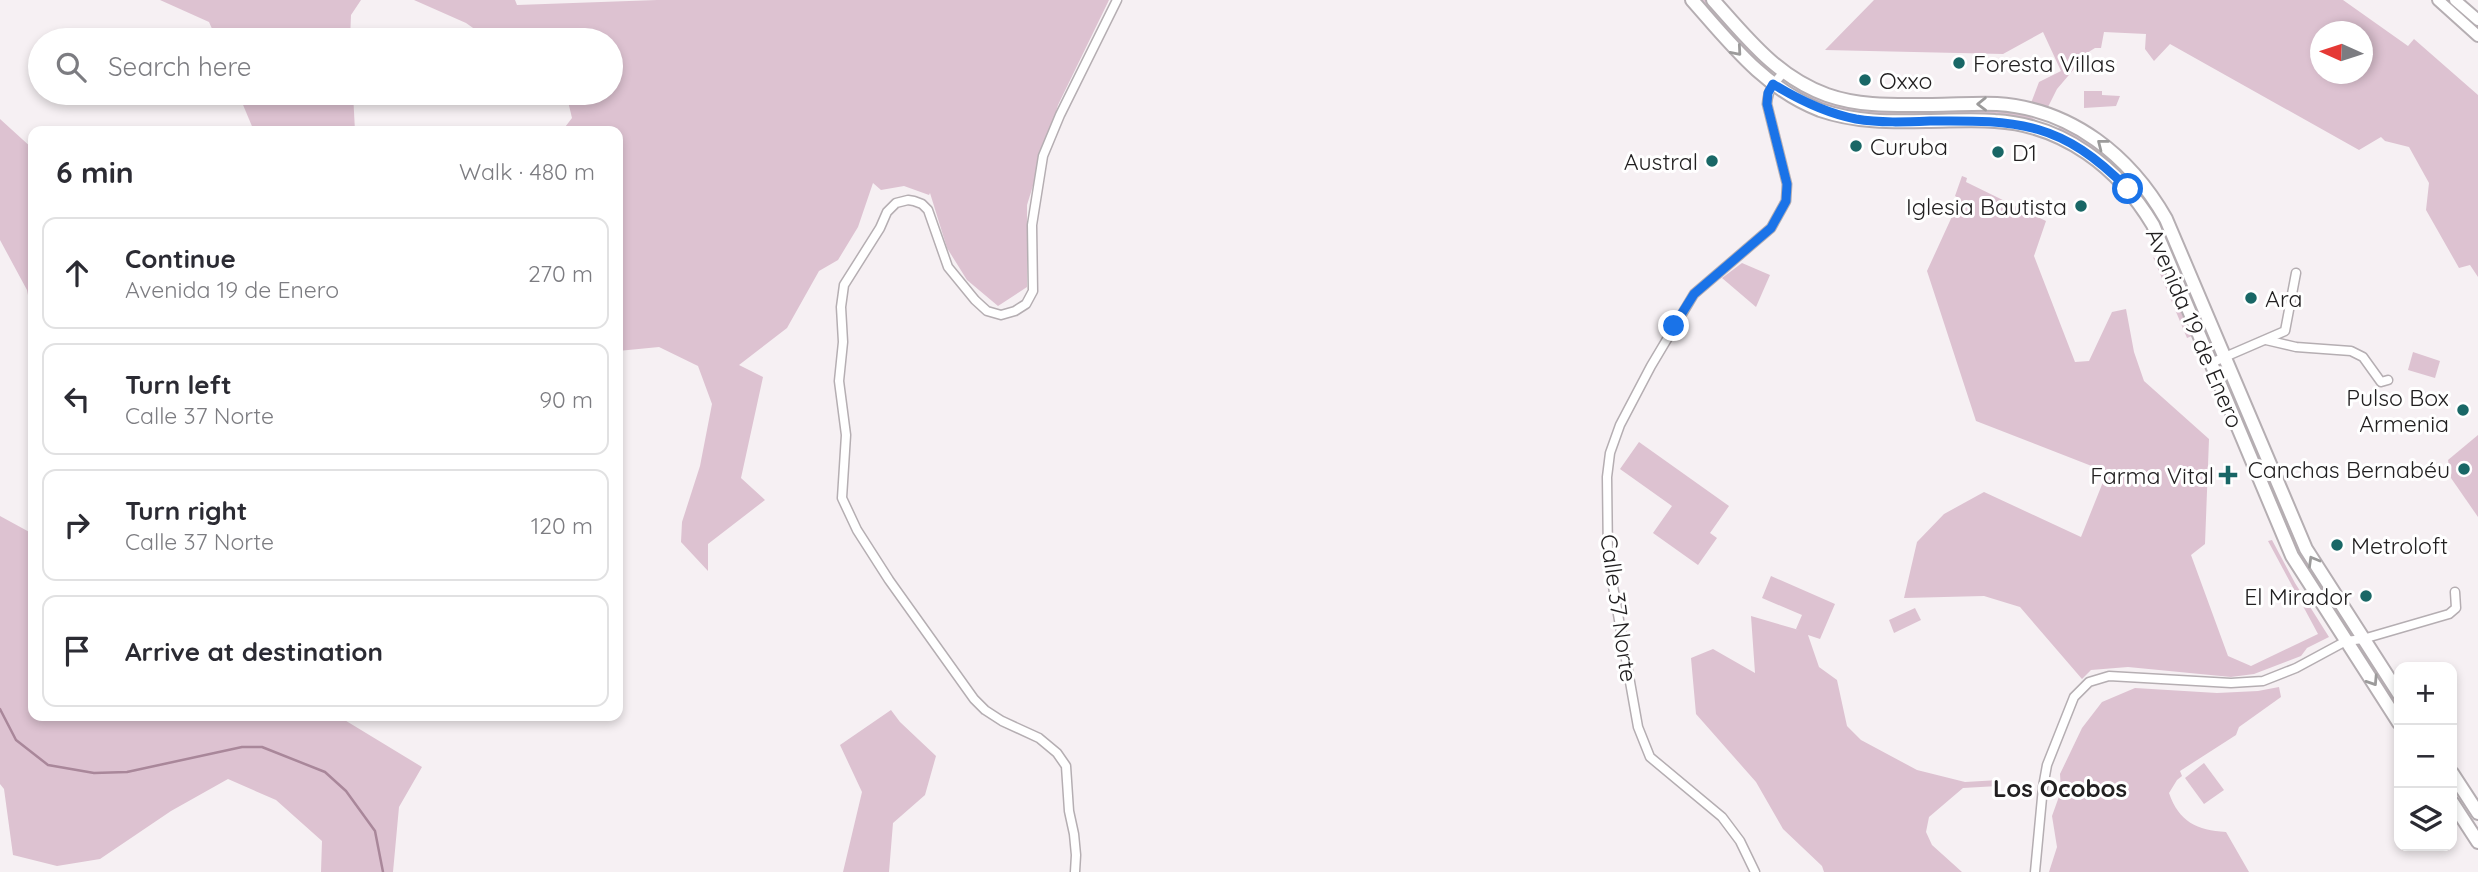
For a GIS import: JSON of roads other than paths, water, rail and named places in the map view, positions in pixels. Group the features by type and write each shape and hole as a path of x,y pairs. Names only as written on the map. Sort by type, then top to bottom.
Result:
{"main road":[{"name":"Avenida 19 de Enero","path":"1692,0 1751,67 1800,100 1842,116 1877,121 1996,121 2044,131 2090,153 2128,189 2153,225 2292,556 2394,715"},
{"name":"Avenida 19 de Enero","path":"1713,0 1762,55 1784,72 1826,94 1878,106 1997,104 2049,115 2099,140 2141,180 2160,209 2306,549 2394,686"},
{"path":"2438,0 2478,36"},
{"path":"2455,0 2478,20"},
{"path":"2457,781 2478,813"},
{"path":"2457,810 2478,842"}],"street":[{"path":"1075,872 1076,855 1066,766 1057,753 1039,738 985,710 974,699 889,580 857,530 842,498 846,453 839,381 843,342 841,307 844,285 887,212 896,203 908,200 922,204 928,210 948,267 988,312 1001,314 1015,311 1026,304 1033,291 1032,225 1044,156 1060,115 1117,0"},
{"path":"1773,84 1784,72"},
{"name":"Calle 37 Norte","path":"1755,872 1740,841 1722,817 1650,757 1638,727 1608,558 1607,477 1610,453 1620,425 1694,294 1771,228 1786,201 1787,184 1767,104 1768,93 1773,84"},
{"path":"2211,363 2285,331 2296,273"},
{"path":"2266,340 2296,347 2351,351 2364,357 2381,382 2388,380"},
{"path":"2035,872 2047,765 2074,696 2089,682 2109,676 2231,683 2263,681 2295,668 2346,641 2363,639 2449,614 2456,608 2455,592"}],"waterway":[{"path":"0,709 16,740 48,765 94,773 127,772 242,747 262,747 325,772 346,791 375,831 383,872"}],"place":[{"name":"Foresta Villas","path":"1959,63"},
{"name":"Oxxo","path":"1865,80"},
{"name":"Curuba","path":"1856,146"},
{"name":"D1","path":"1998,152"},
{"name":"Austral","path":"1712,161"},
{"name":"Iglesia Bautista","path":"2081,206"},
{"name":"Ara","path":"2251,298"},
{"name":"Pulso Box Armenia","path":"2463,410"},
{"name":"Canchas Bernabéu","path":"2464,469"},
{"name":"Farma Vital","path":"2228,475"},
{"name":"Metroloft","path":"2337,545"},
{"name":"El Mirador","path":"2366,596"}],"district":[{"name":"Los Ocobos","path":"2060,788"}]}
